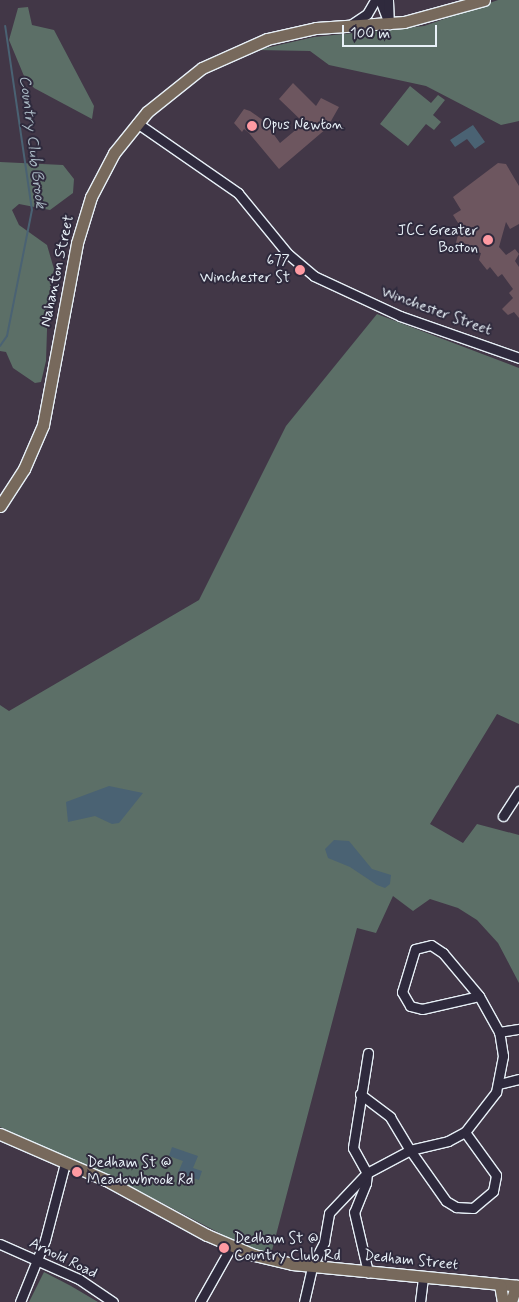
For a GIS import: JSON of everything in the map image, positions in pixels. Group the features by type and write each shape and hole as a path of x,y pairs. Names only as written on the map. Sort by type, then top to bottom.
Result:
{"main road":[{"name":"Nahanton Street","path":"0,506 24,469 43,425 75,250 88,203 106,166 137,123 178,85 230,54 287,34 347,26 389,24 432,17 484,0"},
{"name":"Dedham Street","path":"0,1134 65,1163 232,1247 275,1261 423,1278 517,1286"},
{"path":"500,1285 503,1302"},
{"path":"511,1302 517,1286"}],"street":[{"path":"347,26 367,14 375,0"},
{"path":"380,0 389,24"},
{"path":"388,0 389,24"},
{"name":"Winchester Street","path":"137,123 234,190 288,254 314,276 400,316 519,358"},
{"path":"503,816 519,790"},
{"path":"304,1302 312,1266 324,1242 330,1213 367,1172 410,1150 448,1141 465,1132 499,1084 503,1056 498,1032 479,996 443,953 425,944 415,949 402,992 410,1006 422,1009 479,996"},
{"path":"498,1032 519,1029"},
{"path":"368,1053 360,1094 353,1148 367,1172 366,1183 354,1212 368,1272"},
{"path":"499,1084 519,1079"},
{"path":"360,1094 390,1117 410,1150 446,1201 456,1207 473,1208 488,1199 496,1175 465,1132"},
{"path":"20,1302 37,1261 65,1163"},
{"name":"Arnold Road","path":"0,1244 79,1279 113,1302"},
{"path":"200,1302 232,1247"},
{"path":"420,1302 423,1278"}],"green space":[{"path":"498,0 519,0 519,121 501,125 426,86 329,65 310,51 257,50 314,37 424,26"},
{"path":"28,7 32,25 54,30 94,106 92,119 34,88 24,76 9,40 18,8"},
{"path":"410,86 431,103 438,95 445,100 433,115 441,122 434,130 426,124 408,146 380,124"},
{"path":"0,162 63,165 74,179 73,193 50,210 19,204 12,210 19,225 47,245 54,269 48,300 46,361 41,382 35,383 13,368 6,352 0,351"},
{"path":"377,314 519,368 519,724 497,714 430,824 463,843 477,824 519,835 519,983 498,943 477,920 458,908 430,899 413,911 393,896 376,933 357,928 271,1254 246,1247 120,1181 0,1127 0,705 9,711 199,600 286,426"},
{"path":"44,1272 71,1286 98,1302 29,1302"}],"water":[{"path":"473,125 485,142 475,149 467,139 455,147 450,140"},
{"path":"109,786 143,793 119,823 112,824 95,816 68,822 66,802"},
{"path":"334,840 349,841 372,869 391,875 390,884 385,888 377,885 350,867 328,858 325,849"},
{"path":"172,1147 198,1156 193,1168 202,1171 199,1180 178,1173 183,1161 169,1156"}],"building":[{"name":"Opus Newton","path":"293,83 316,106 321,98 339,107 327,128 279,169 249,133 244,129 242,132 234,123 244,109 250,111 264,121 280,143 304,123 279,99"},
{"name":"JCC Greater Boston","path":"498,163 506,164 519,186 519,224 510,229 506,222 499,247 506,255 515,249 519,254 515,261 519,267 519,318 514,312 508,315 502,309 513,298 509,293 513,289 502,274 498,277 490,267 487,270 479,260 481,253 455,247 460,226 453,215 461,210 453,197"}],"waterway":[{"name":"Country Club Brook","path":"0,346 7,336 32,210 5,26"}],"place":[{"name":"Opus Newton","path":"252,126"},
{"name":"JCC Greater Boston","path":"488,240"},
{"name":"677 Winchester St","path":"300,270"},
{"name":"Dedham St @ Meadowbrook Rd","path":"77,1172"},
{"name":"Dedham St @ Country Club Rd","path":"224,1248"}]}
